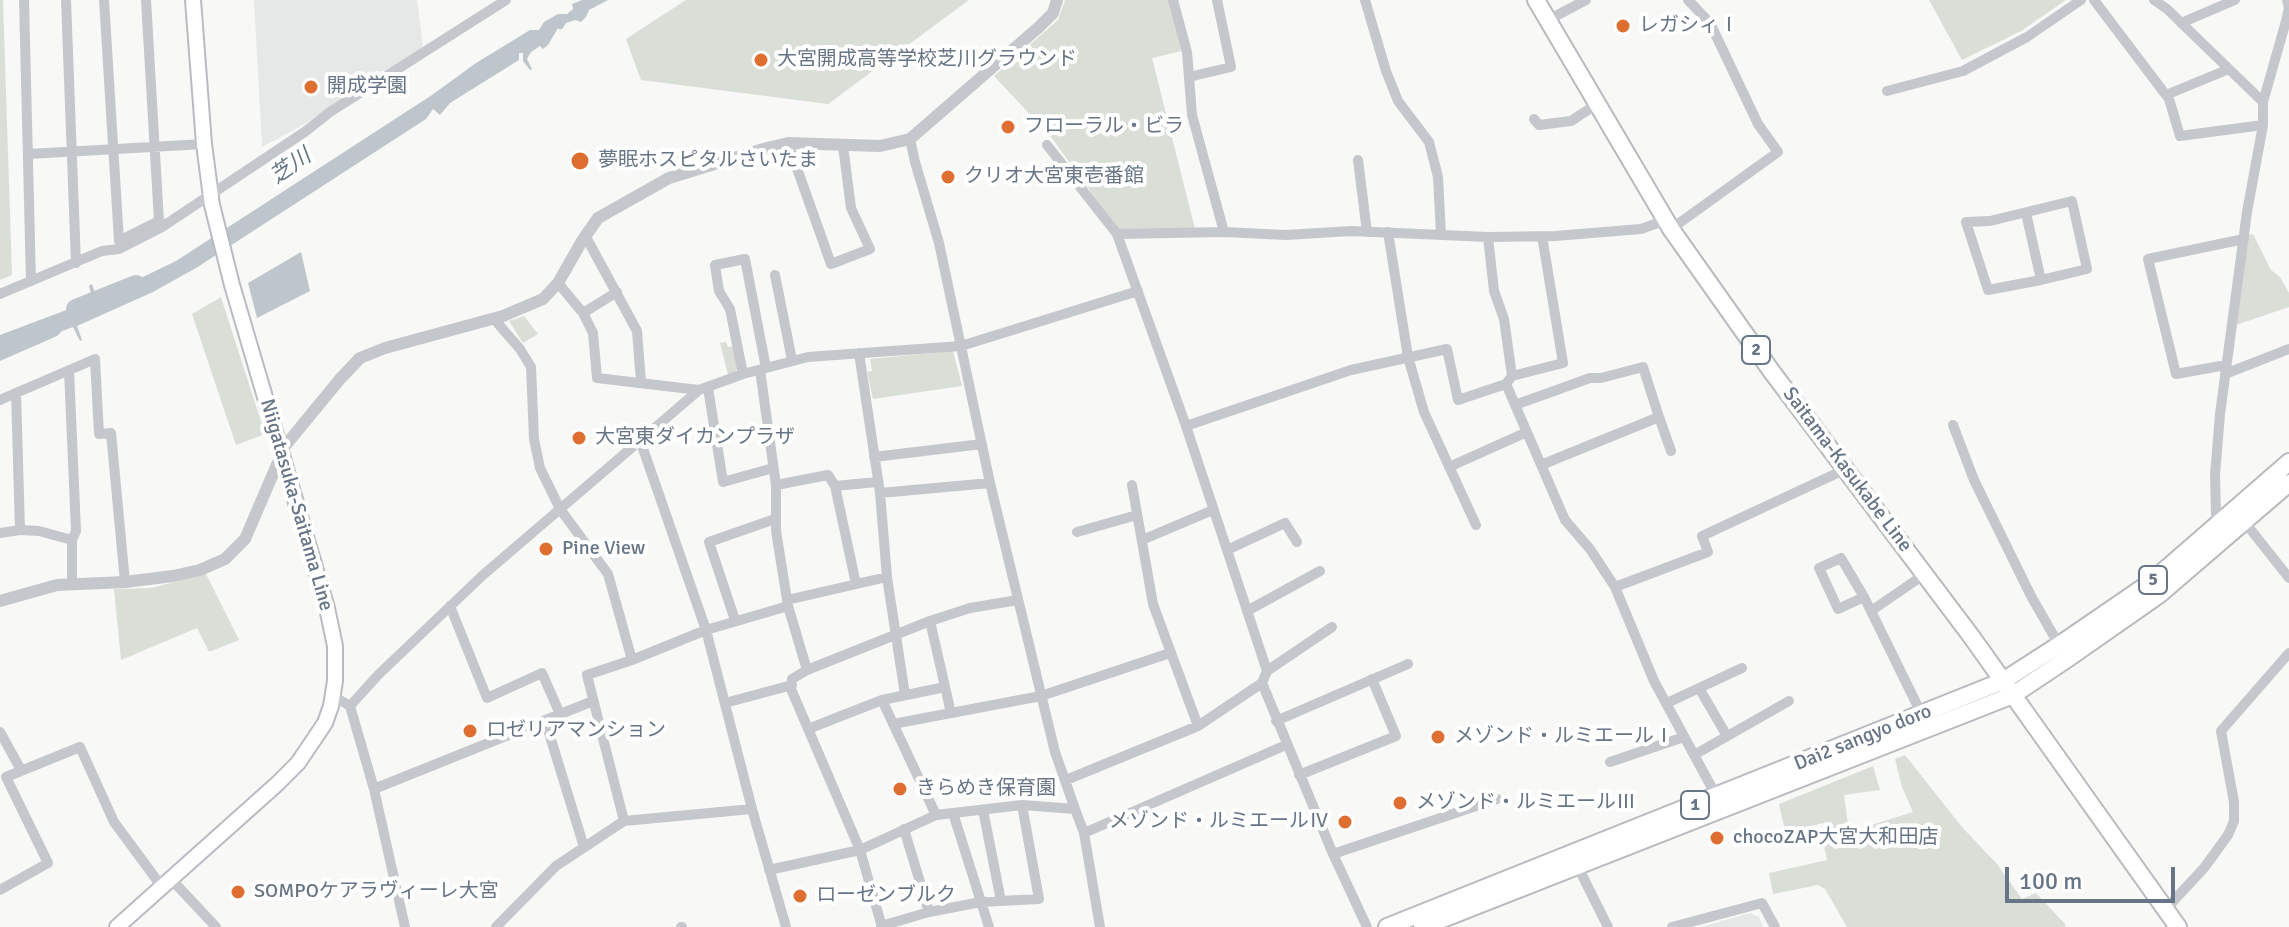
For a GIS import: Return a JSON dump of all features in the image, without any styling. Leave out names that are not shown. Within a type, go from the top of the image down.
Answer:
[{"type":"main road","name":"Niigatasuka-Saitama Line","points":[[117,927],[298,763],[325,723],[333,696],[336,664],[332,627],[232,285],[211,200],[193,0]]},
{"type":"main road","name":"Saitama-Kasukabe Line","points":[[1536,0],[1668,225],[1772,372],[2008,688],[2178,927]]},
{"type":"main road","name":"Dai2 sangyo doro","points":[[1387,927],[1574,860],[2008,688],[2133,615],[2190,570],[2233,519],[2289,462]]},
{"type":"main road","name":"Dai2 sangyo doro","points":[[1720,802],[1922,715],[2008,688],[2059,645],[2151,582],[2233,519],[2289,483]]},
{"type":"main road","name":"Dai2 sangyo doro","points":[[1422,927],[1574,860]]},
{"type":"street","points":[[24,0],[31,281]]},
{"type":"street","points":[[66,0],[76,263]]},
{"type":"street","points":[[104,0],[119,241]]},
{"type":"street","points":[[0,294],[76,263],[159,221],[146,0]]},
{"type":"street","points":[[102,251],[119,249],[211,200],[330,112],[506,0]]},
{"type":"street","points":[[0,601],[72,584],[125,582],[186,573],[225,559],[245,539],[285,446],[360,358],[385,348],[494,319],[543,299],[558,283],[598,218],[669,178],[788,143],[880,146],[910,139],[1039,27],[1053,13],[1057,0]]},
{"type":"street","points":[[1173,0],[1187,52],[1192,115],[1224,232]]},
{"type":"street","points":[[1189,77],[1231,67],[1217,0]]},
{"type":"street","points":[[1365,0],[1398,101],[1429,142],[1438,177],[1441,235]]},
{"type":"street","points":[[1117,234],[1388,232],[1488,237],[1542,236],[1668,225],[1778,152],[1758,124],[1710,23],[1688,0]]},
{"type":"street","points":[[1887,91],[1963,71],[2027,37],[2081,0]]},
{"type":"street","points":[[2094,0],[2166,95],[2180,136],[2263,125]]},
{"type":"street","points":[[2154,0],[2263,102]]},
{"type":"street","points":[[2181,23],[2235,0]]},
{"type":"street","points":[[2287,0],[2286,21],[2263,102],[2263,125],[2226,370],[2215,475],[2215,507],[2233,519],[2289,578]]},
{"type":"street","points":[[1548,20],[1583,1]]},
{"type":"street","points":[[2166,95],[2229,69]]},
{"type":"street","points":[[1534,119],[1539,125],[1571,121],[1597,104]]},
{"type":"street","points":[[910,139],[939,243],[990,483],[1055,752],[1084,833],[1100,927]]},
{"type":"street","points":[[788,143],[831,264],[870,249],[851,208],[843,146]]},
{"type":"street","points":[[29,154],[204,144]]},
{"type":"street","points":[[1047,145],[1117,234],[1186,426],[1267,671]]},
{"type":"street","points":[[1358,160],[1367,232]]},
{"type":"street","points":[[2072,201],[2087,269],[2041,280],[1988,290],[1966,222],[1990,221],[2072,201]]},
{"type":"street","points":[[2026,213],[2041,280]]},
{"type":"street","points":[[1388,232],[1408,357],[1424,412],[1476,525]]},
{"type":"street","points":[[1186,426],[1351,370],[1447,349],[1458,400],[1563,363],[1542,236]]},
{"type":"street","points":[[586,237],[637,331],[641,382]]},
{"type":"street","points":[[1488,237],[1494,291],[1504,319],[1509,380],[1515,405],[1565,520],[1590,549],[1615,587],[1654,681],[1720,802]]},
{"type":"street","points":[[2244,239],[2148,259],[2176,374],[2226,370],[2289,349]]},
{"type":"street","points":[[743,374],[730,309],[719,291],[715,265],[745,259],[763,369],[776,485],[775,519],[788,603],[807,670]]},
{"type":"street","points":[[775,275],[792,360]]},
{"type":"street","points":[[558,283],[583,313],[593,333],[597,378],[703,389]]},
{"type":"street","points":[[350,706],[450,606],[703,389],[792,360],[961,346],[1138,291]]},
{"type":"street","points":[[583,313],[617,292]]},
{"type":"street","points":[[494,319],[531,367],[534,439],[540,468],[560,509],[608,574],[632,660]]},
{"type":"street","points":[[859,353],[905,695]]},
{"type":"street","points":[[0,400],[95,359],[99,434],[111,433],[125,582]]},
{"type":"street","points":[[1515,405],[1590,378],[1643,367],[1671,451]]},
{"type":"street","points":[[69,370],[76,531],[72,540],[72,584]]},
{"type":"street","points":[[703,389],[723,482],[773,468]]},
{"type":"street","points":[[16,393],[20,530]]},
{"type":"street","points":[[1541,465],[1659,417]]},
{"type":"street","points":[[1953,425],[1974,480],[2031,596],[2059,645]]},
{"type":"street","points":[[1449,467],[1527,432]]},
{"type":"street","points":[[640,440],[706,630],[786,927]]},
{"type":"street","points":[[874,457],[982,444]]},
{"type":"street","points":[[1615,587],[1708,552],[1702,536],[1846,469]]},
{"type":"street","points":[[776,485],[828,475],[835,486],[856,584]]},
{"type":"street","points":[[835,486],[990,483]]},
{"type":"street","points":[[1132,485],[1153,604],[1198,726]]},
{"type":"street","points":[[1142,540],[1213,510]]},
{"type":"street","points":[[1077,532],[1137,515]]},
{"type":"street","points":[[735,620],[709,542],[775,519]]},
{"type":"street","points":[[1227,550],[1285,523],[1297,542]]},
{"type":"street","points":[[0,533],[39,531],[72,540]]},
{"type":"street","points":[[1864,597],[1838,609],[1819,568],[1841,558],[1864,597],[1922,715]]},
{"type":"street","points":[[1247,611],[1320,571]]},
{"type":"street","points":[[1871,611],[1925,574]]},
{"type":"street","points":[[624,821],[587,675],[735,620],[887,577]]},
{"type":"street","points":[[1018,600],[970,608],[930,621],[807,670],[792,679],[791,689],[860,850],[881,926],[929,912],[981,902],[1039,899],[1022,805]]},
{"type":"street","points":[[450,606],[487,698],[542,673],[560,714]]},
{"type":"street","points":[[930,621],[951,713]]},
{"type":"street","points":[[1066,780],[1198,726],[1262,683],[1267,671],[1332,627]]},
{"type":"street","points":[[893,724],[1041,696],[1170,653]]},
{"type":"street","points":[[2165,910],[2214,855],[2234,821],[2234,802],[2221,731],[2289,653]]},
{"type":"street","points":[[1276,721],[1408,664]]},
{"type":"street","points":[[1667,703],[1742,668]]},
{"type":"street","points":[[1299,775],[1396,736],[1372,679]]},
{"type":"street","points":[[1262,683],[1286,745],[1367,927]]},
{"type":"street","points":[[725,703],[792,685]]},
{"type":"street","points":[[808,729],[882,700],[945,687]]},
{"type":"street","points":[[1699,688],[1727,736]]},
{"type":"street","points":[[333,696],[350,706],[374,789],[405,927]]},
{"type":"street","points":[[882,700],[936,815]]},
{"type":"street","points":[[374,789],[593,701]]},
{"type":"street","points":[[1694,755],[1789,701]]},
{"type":"street","points":[[545,720],[584,847]]},
{"type":"street","points":[[0,732],[21,770]]},
{"type":"street","points":[[1610,762],[1684,737]]},
{"type":"street","points":[[1084,833],[1286,745]]},
{"type":"street","points":[[0,890],[48,863],[6,777],[80,747],[114,822],[166,883],[216,927]]},
{"type":"street","points":[[1333,854],[1497,799]]},
{"type":"street","points":[[769,870],[860,850],[936,815],[1022,805],[1075,809]]},
{"type":"street","points":[[496,927],[556,866],[624,821],[752,809]]},
{"type":"street","points":[[983,810],[1001,901]]},
{"type":"street","points":[[953,813],[989,927]]},
{"type":"street","points":[[904,829],[929,912]]},
{"type":"street","points":[[1574,860],[1608,927]]},
{"type":"street","points":[[1672,927],[1762,903],[1775,927]]},
{"type":"shaded area","points":[[0,0],[3,0],[12,275],[0,280]]},
{"type":"shaded area","name":"開成学園","points":[[254,0],[417,0],[423,47],[301,126],[262,147]]},
{"type":"shaded area","points":[[582,0],[608,0],[589,10],[581,22],[575,20],[566,23],[560,30],[558,28],[548,45],[531,52],[527,59],[532,69],[523,61],[523,53],[519,53],[519,60],[450,103],[440,115],[433,109],[426,119],[196,268],[153,292],[77,326],[82,340],[73,327],[0,361],[0,335],[93,300],[89,286],[92,284],[97,299],[106,300],[114,291],[176,261],[432,95],[476,63],[530,30],[539,30],[544,22],[558,14],[567,14],[573,9],[572,4]]},
{"type":"shaded area","name":"大宮開成高等学校芝川グラウンド","points":[[686,0],[969,0],[828,104],[641,80],[626,39]]},
{"type":"shaded area","points":[[1065,0],[1169,0],[1182,51],[1152,58],[1195,229],[1119,231],[1051,137],[994,76],[1058,20]]},
{"type":"shaded area","points":[[1929,0],[2066,0],[2021,31],[1962,60]]},
{"type":"shaded area","points":[[2253,234],[2271,270],[2280,277],[2289,293],[2289,307],[2236,325],[2247,235]]},
{"type":"shaded area","points":[[301,252],[310,291],[257,318],[248,283]]},
{"type":"shaded area","points":[[221,297],[265,434],[236,445],[192,314]]},
{"type":"shaded area","points":[[524,316],[538,334],[523,343],[509,321]]},
{"type":"shaded area","points":[[726,342],[728,347],[734,346],[738,367],[735,373],[728,375],[720,343]]},
{"type":"shaded area","points":[[953,351],[962,386],[873,399],[867,372],[872,371],[870,359]]},
{"type":"shaded area","points":[[206,574],[239,640],[209,652],[197,628],[121,660],[114,589],[151,588]]},
{"type":"shaded area","points":[[1905,755],[1962,827],[1997,864],[2022,899],[2036,893],[2066,925],[2064,927],[1847,927],[1825,889],[1818,885],[1773,894],[1769,873],[1827,860],[1822,837],[1833,829],[1829,822],[1785,831],[1779,804],[1873,766],[1880,790],[1844,795],[1849,832],[1913,812],[1895,759]]},
{"type":"shaded area","points":[[1750,913],[1759,917],[1763,927],[1701,927]]},
{"type":"waterway","name":"芝川","points":[[76,309],[136,285]]},
{"type":"place","name":"レガシィⅠ","points":[[1623,26]]},
{"type":"place","name":"大宮開成高等学校芝川グラウンド","points":[[761,60]]},
{"type":"place","name":"開成学園","points":[[311,87]]},
{"type":"place","name":"フローラル・ビラ","points":[[1008,127]]},
{"type":"place","name":"夢眠ホスピタルさいたま","points":[[580,161]]},
{"type":"place","name":"クリオ大宮東壱番館","points":[[948,177]]},
{"type":"place","name":"大宮東ダイカンプラザ","points":[[579,438]]},
{"type":"place","name":"Pine View","points":[[546,549]]},
{"type":"place","name":"ロゼリアマンション","points":[[470,731]]},
{"type":"place","name":"メゾンド・ルミエールⅠ","points":[[1438,737]]},
{"type":"place","name":"きらめき保育園","points":[[900,789]]},
{"type":"place","name":"メゾンド・ルミエールⅢ","points":[[1400,803]]},
{"type":"place","name":"メゾンド・ルミエールⅣ","points":[[1345,822]]},
{"type":"place","name":"chocoZAP大宮大和田店","points":[[1717,838]]},
{"type":"place","name":"SOMPOケアラヴィーレ大宮","points":[[238,892]]},
{"type":"place","name":"ローゼンブルク","points":[[800,896]]}]
